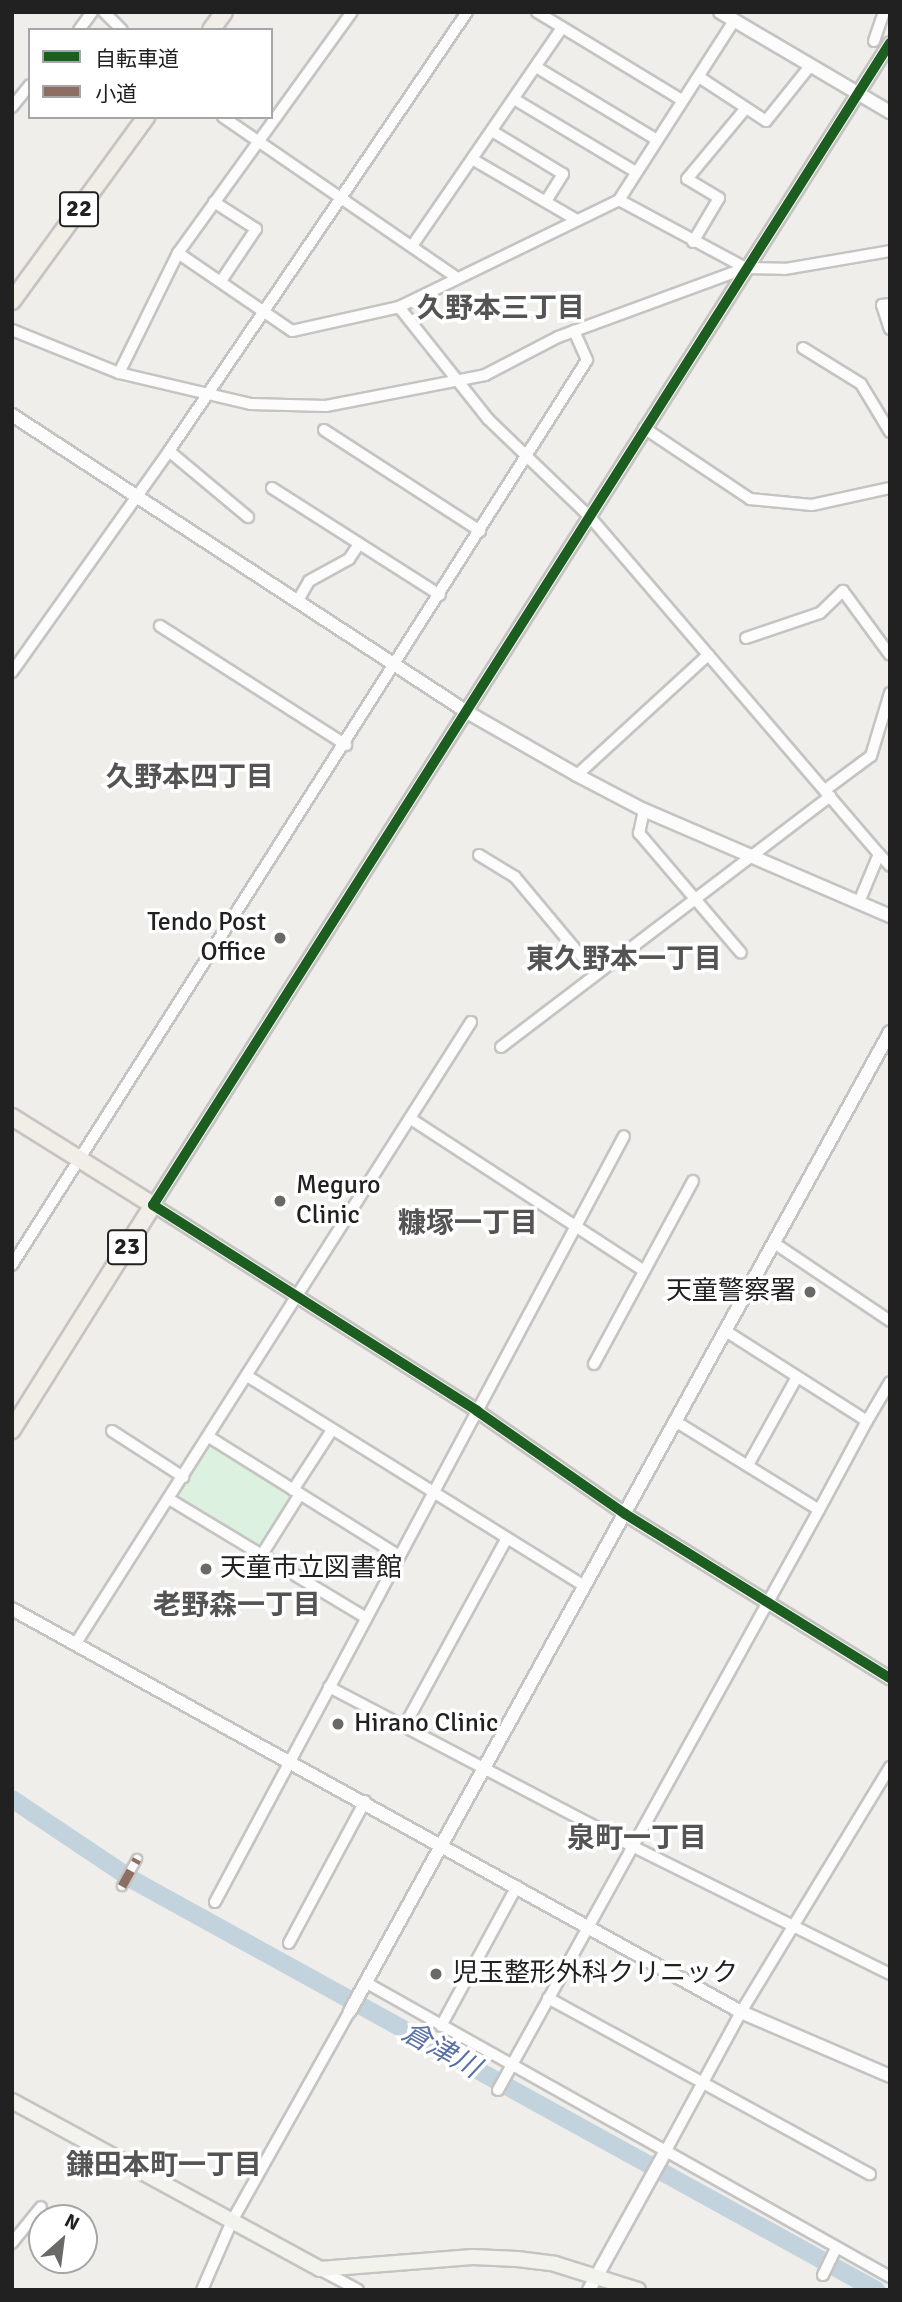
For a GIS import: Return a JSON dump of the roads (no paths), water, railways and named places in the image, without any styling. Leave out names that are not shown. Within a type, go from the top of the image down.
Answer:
[{"type":"main road","points":[[212,28],[224,12]]},
{"type":"main road","name":"22","points":[[12,301],[145,119]]},
{"type":"main road","name":"23","points":[[12,1117],[153,1205],[12,1430]]},
{"type":"main road","points":[[12,2101],[320,2269],[473,2258],[555,2264],[638,2290]]},
{"type":"street","points":[[80,28],[92,12]]},
{"type":"street","points":[[104,12],[120,28]]},
{"type":"street","points":[[119,373],[178,253],[352,12]]},
{"type":"street","points":[[12,672],[169,451],[467,12]]},
{"type":"street","points":[[537,12],[682,100]]},
{"type":"street","points":[[720,12],[890,112]]},
{"type":"street","points":[[874,41],[884,12]]},
{"type":"street","points":[[178,253],[292,331],[399,307],[575,219],[619,201],[734,21]]},
{"type":"street","points":[[412,246],[562,29]]},
{"type":"street","points":[[890,43],[153,1205],[477,1412],[625,1514],[768,1600],[890,1678]]},
{"type":"street","points":[[699,77],[766,121],[810,66]]},
{"type":"street","points":[[536,67],[657,140]]},
{"type":"street","points":[[12,107],[28,87]]},
{"type":"street","points":[[514,99],[636,172]]},
{"type":"street","points":[[693,242],[719,198],[687,179],[746,108]]},
{"type":"street","points":[[226,119],[457,278]]},
{"type":"street","points":[[492,131],[563,174],[546,201]]},
{"type":"street","points":[[472,159],[575,219]]},
{"type":"street","points":[[619,201],[746,268]]},
{"type":"street","points":[[214,202],[256,229],[221,281]]},
{"type":"street","points":[[12,330],[119,373],[208,394],[301,408],[456,383],[485,375],[573,331],[746,268],[785,269],[890,251]]},
{"type":"street","points":[[890,304],[882,305],[890,329]]},
{"type":"street","points":[[399,307],[456,383],[526,460],[590,517],[890,866]]},
{"type":"street","points":[[12,1265],[345,745],[587,360],[573,331]]},
{"type":"street","points":[[803,348],[861,384],[890,432]]},
{"type":"street","points":[[12,415],[467,712],[577,775],[644,810],[890,916]]},
{"type":"street","points":[[644,428],[750,499],[812,505],[890,488]]},
{"type":"street","points":[[324,430],[480,531]]},
{"type":"street","points":[[169,451],[248,517]]},
{"type":"street","points":[[272,488],[440,595]]},
{"type":"street","points":[[297,602],[309,581],[349,559],[359,544]]},
{"type":"street","points":[[746,638],[820,613],[843,591],[890,655]]},
{"type":"street","points":[[160,626],[345,745]]},
{"type":"street","points":[[577,775],[708,655]]},
{"type":"street","points":[[501,1047],[749,856],[871,757],[888,709],[890,693]]},
{"type":"street","points":[[644,810],[639,833],[741,953]]},
{"type":"street","points":[[859,902],[879,853]]},
{"type":"street","points":[[479,855],[515,877],[596,974]]},
{"type":"street","points":[[76,1643],[471,1023]]},
{"type":"street","points":[[202,2290],[232,2221],[890,1032]]},
{"type":"street","points":[[411,1119],[644,1271]]},
{"type":"street","points":[[215,1902],[624,1136]]},
{"type":"street","points":[[594,1364],[693,1181]]},
{"type":"street","points":[[774,1242],[890,1321]]},
{"type":"street","points":[[724,1330],[867,1421]]},
{"type":"street","points":[[247,1376],[584,1586]]},
{"type":"street","points":[[747,1465],[797,1377]]},
{"type":"street","points":[[498,2090],[890,1382]]},
{"type":"street","points":[[675,1421],[819,1510]]},
{"type":"street","points":[[261,1556],[332,1430]]},
{"type":"street","points":[[112,1431],[183,1477]]},
{"type":"street","points":[[209,1437],[398,1556]]},
{"type":"street","points":[[169,1499],[366,1618]]},
{"type":"street","points":[[405,1725],[506,1539]]},
{"type":"street","points":[[12,1609],[441,1843],[741,2012],[890,2076]]},
{"type":"street","points":[[329,1687],[632,1846],[890,1974]]},
{"type":"street","points":[[589,2290],[741,2012],[890,1767]]},
{"type":"street","points":[[289,1943],[365,1801]]},
{"type":"street","points":[[122,1886],[137,1859]]},
{"type":"street","points":[[441,2026],[517,1886]]},
{"type":"street","points":[[364,1985],[441,2026],[510,2068],[835,2251],[890,2277]]},
{"type":"street","points":[[548,1998],[870,2174]]},
{"type":"street","points":[[12,2244],[28,2224]]},
{"type":"street","points":[[824,2273],[835,2251]]},
{"type":"street","points":[[320,2269],[358,2290]]},
{"type":"waterway","name":"倉津川","points":[[12,1799],[133,1880],[876,2290]]},
{"type":"place","name":"Tendo Post Office","points":[[280,938]]},
{"type":"place","name":"Meguro Clinic","points":[[280,1201]]},
{"type":"place","name":"天童警察署","points":[[810,1292]]},
{"type":"place","name":"天童市立図書館","points":[[206,1569]]},
{"type":"place","name":"Hirano Clinic","points":[[338,1724]]},
{"type":"place","name":"児玉整形外科クリニック","points":[[436,1974]]},
{"type":"district","name":"久野本三丁目","points":[[501,308]]},
{"type":"district","name":"久野本四丁目","points":[[190,777]]},
{"type":"district","name":"東久野本一丁目","points":[[624,959]]},
{"type":"district","name":"糠塚一丁目","points":[[468,1223]]},
{"type":"district","name":"老野森一丁目","points":[[237,1605]]},
{"type":"district","name":"泉町一丁目","points":[[637,1838]]},
{"type":"district","name":"鎌田本町一丁目","points":[[164,2165]]}]
